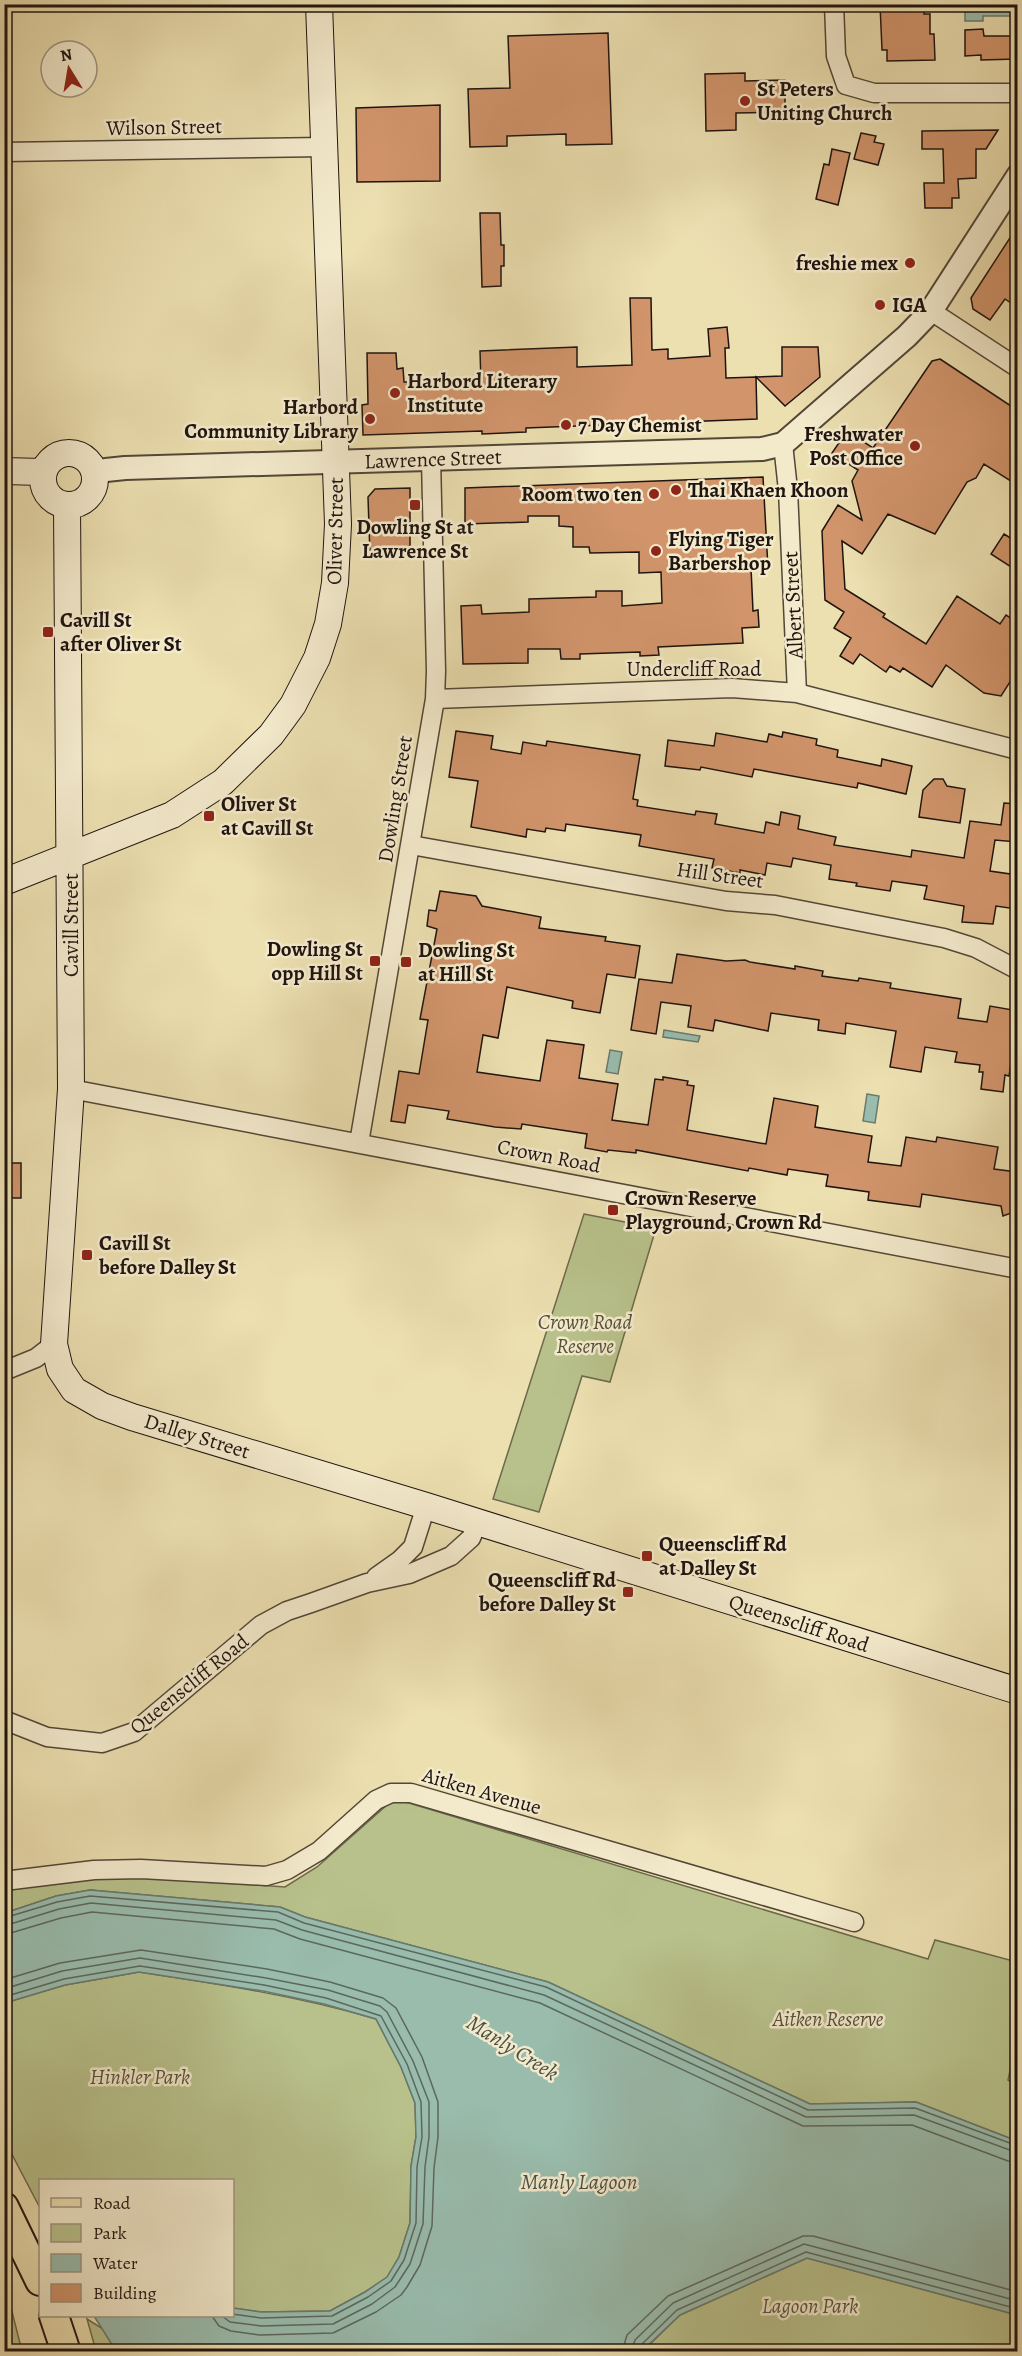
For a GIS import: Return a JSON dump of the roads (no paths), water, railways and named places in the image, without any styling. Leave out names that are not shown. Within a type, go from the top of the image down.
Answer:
[{"type":"main road","name":"Oliver Street","points":[[4,882],[172,814],[198,800],[223,782],[271,735],[293,705],[317,658],[333,603],[338,544],[319,4]]},
{"type":"main road","points":[[65,453],[80,456],[88,461],[95,475],[95,485],[81,503],[58,504],[45,492],[42,472],[54,457],[65,453]]},
{"type":"main road","points":[[4,471],[42,472]]},
{"type":"main road","name":"Cavill Street","points":[[54,1344],[71,1089],[67,505]]},
{"type":"main road","name":"Dalley Street","points":[[54,1344],[60,1369],[68,1384],[81,1395],[102,1406],[426,1506]]},
{"type":"main road","name":"Queenscliff Road","points":[[426,1506],[1017,1691]]},
{"type":"main road","points":[[4,2207],[39,2279]]},
{"type":"main road","points":[[54,2317],[66,2352]]},
{"type":"street","points":[[834,4],[836,56],[846,86],[874,93],[1017,93]]},
{"type":"street","name":"Wilson Street","points":[[4,152],[324,147]]},
{"type":"street","points":[[778,446],[907,336],[931,311],[1017,176]]},
{"type":"street","points":[[931,311],[1017,368]]},
{"type":"street","name":"Lawrence Street","points":[[95,475],[106,470],[125,468],[336,463],[778,446]]},
{"type":"street","name":"Albert Street","points":[[778,446],[788,490],[797,693]]},
{"type":"street","name":"Dowling Street","points":[[359,1143],[435,699],[431,459]]},
{"type":"street","name":"Undercliff Road","points":[[435,699],[732,688],[797,693],[1017,750]]},
{"type":"street","name":"Hill Street","points":[[411,845],[726,901],[775,905],[944,938],[976,948],[1017,970]]},
{"type":"street","name":"Crown Road","points":[[71,1089],[1017,1269]]},
{"type":"street","points":[[5,1371],[36,1358],[54,1344]]},
{"type":"street","name":"Queenscliff Road","points":[[367,1583],[400,1560],[413,1547],[426,1506]]},
{"type":"street","name":"Queenscliff Road","points":[[4,1720],[47,1737],[102,1743],[134,1732],[261,1625],[288,1611],[367,1583],[409,1574],[451,1556],[471,1538],[478,1522]]},
{"type":"street","name":"Aitken Avenue","points":[[4,1881],[94,1870],[266,1876],[287,1869],[319,1851],[376,1800],[391,1792],[411,1793],[854,1922]]},
{"type":"water","points":[[965,9],[1013,9],[1012,16],[983,16],[983,21],[965,21]]},
{"type":"water","points":[[664,1030],[700,1036],[698,1042],[663,1037]]},
{"type":"water","points":[[610,1050],[622,1052],[618,1074],[606,1072]]},
{"type":"water","points":[[867,1094],[879,1096],[875,1123],[863,1121]]},
{"type":"water","name":"Manly Lagoon","points":[[90,1890],[280,1907],[305,1917],[548,1982],[810,2104],[916,2102],[1017,2141],[1017,2315],[807,2258],[680,2315],[642,2351],[116,2351],[95,2317],[234,2317],[234,2308],[261,2312],[330,2311],[387,2277],[399,2257],[410,2223],[411,2166],[416,2137],[415,2103],[401,2067],[376,2019],[324,2004],[263,1991],[139,1972],[65,1985],[5,2003],[5,1913],[56,1896]]},
{"type":"place","name":"St Peters Uniting Church","points":[[745,101]]},
{"type":"place","name":"freshie mex","points":[[910,263]]},
{"type":"place","name":"IGA","points":[[880,305]]},
{"type":"place","name":"Harbord Literary Institute","points":[[395,393]]},
{"type":"place","name":"Harbord Community Library","points":[[370,419]]},
{"type":"place","name":"7 Day Chemist","points":[[566,425]]},
{"type":"place","name":"Freshwater Post Office","points":[[915,446]]},
{"type":"place","name":"Thai Khaen Khoon","points":[[676,490]]},
{"type":"place","name":"Room two ten","points":[[654,494]]},
{"type":"place","name":"Dowling St at Lawrence St","points":[[415,505]]},
{"type":"place","name":"Flying Tiger Barbershop","points":[[656,551]]},
{"type":"place","name":"Cavill St after Oliver St","points":[[48,632]]},
{"type":"place","name":"Oliver St at Cavill St","points":[[209,816]]},
{"type":"place","name":"Dowling St opp Hill St","points":[[375,961]]},
{"type":"place","name":"Dowling St at Hill St","points":[[406,962]]},
{"type":"place","name":"Crown Reserve Playground, Crown Rd","points":[[613,1210]]},
{"type":"place","name":"Cavill St before Dalley St","points":[[87,1255]]},
{"type":"place","name":"Queenscliff Rd at Dalley St","points":[[647,1556]]},
{"type":"place","name":"Queenscliff Rd before Dalley St","points":[[628,1592]]},
{"type":"park label","name":"Crown Road Reserve","points":[[585,1334]]},
{"type":"park label","name":"Aitken Reserve","points":[[828,2019]]},
{"type":"park label","name":"Hinkler Park","points":[[140,2077]]},
{"type":"park label","name":"Lagoon Park","points":[[810,2306]]},
{"type":"water label","name":"Manly Creek","points":[[513,2047]]}]
